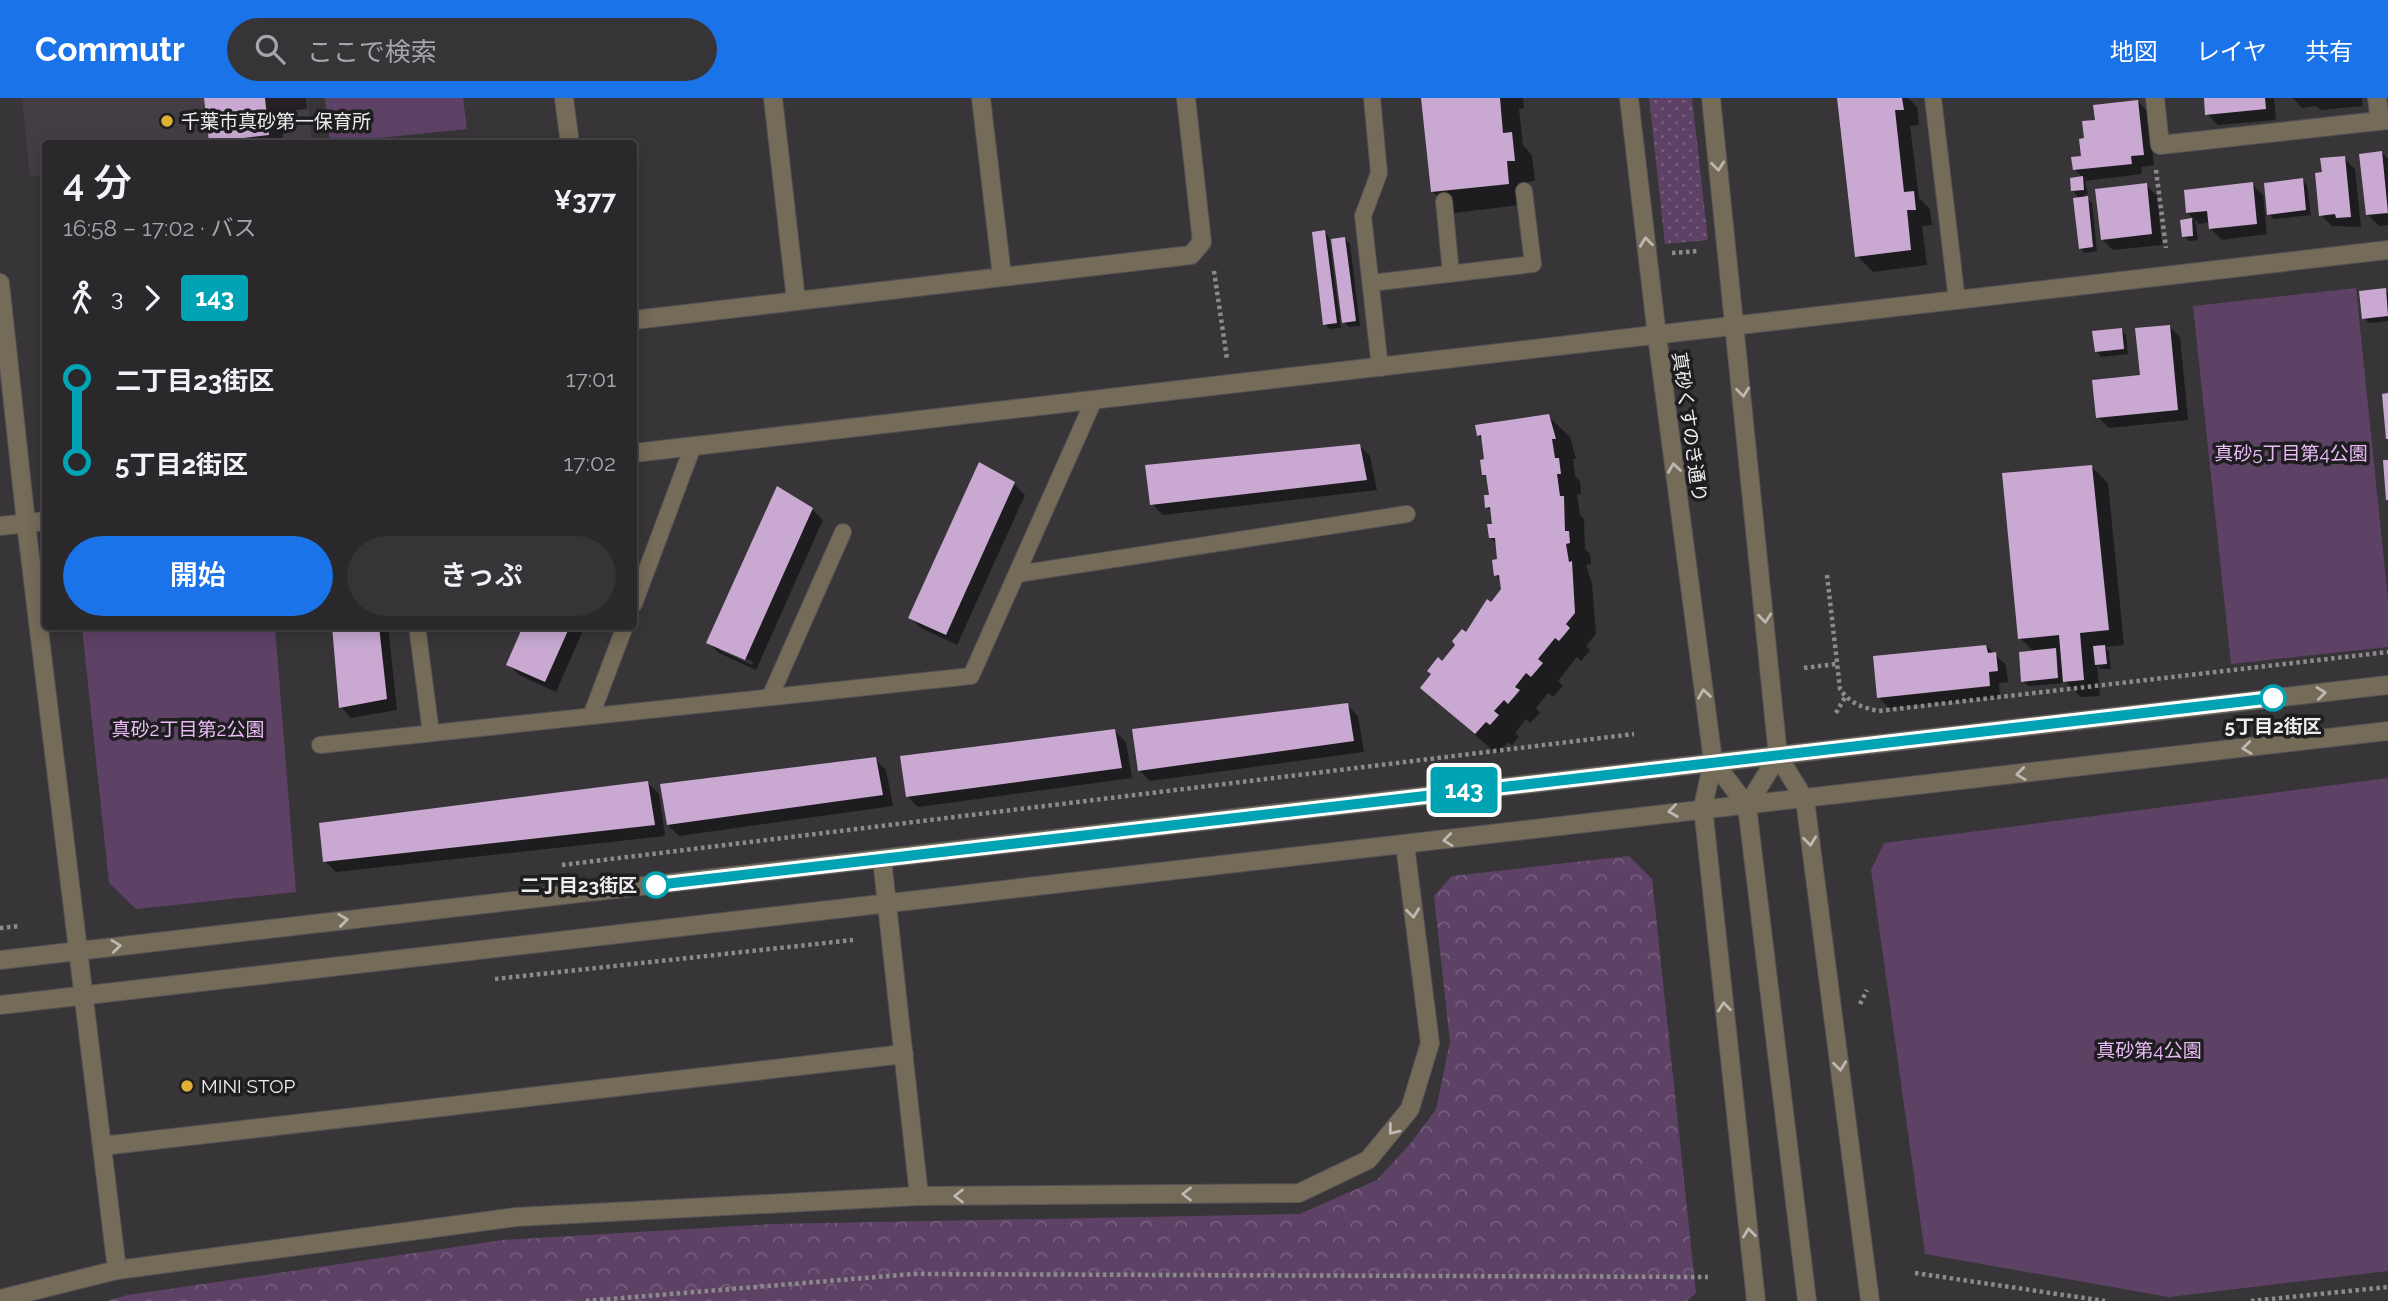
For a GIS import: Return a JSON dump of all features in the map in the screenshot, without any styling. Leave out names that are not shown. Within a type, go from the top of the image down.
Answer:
[{"type":"street","points":[[564,98],[569,140]]},
{"type":"street","points":[[773,98],[796,300]]},
{"type":"street","points":[[981,98],[1002,276]]},
{"type":"street","points":[[637,320],[1191,255],[1202,242],[1186,98]]},
{"type":"street","name":"真砂くすのき通り","points":[[1629,98],[1657,336],[1713,761]]},
{"type":"street","points":[[1711,98],[1778,756],[1805,800],[1870,1301]]},
{"type":"street","points":[[2155,98],[2160,145],[2384,120],[2377,98]]},
{"type":"street","points":[[637,453],[2388,250]]},
{"type":"street","points":[[0,283],[26,523],[117,1270]]},
{"type":"street","points":[[0,526],[42,521]]},
{"type":"street","points":[[0,960],[2388,685]]},
{"type":"street","points":[[0,1005],[1405,845],[1703,807],[1805,800],[2388,731]]},
{"type":"street","points":[[1747,806],[1778,756]]},
{"type":"street","points":[[1713,761],[1747,806],[1807,1301]]},
{"type":"street","points":[[1713,761],[1703,807],[1756,1301]]},
{"type":"street","points":[[0,1299],[117,1270],[516,1217],[919,1196],[1299,1193],[1368,1160],[1410,1109],[1430,1042],[1405,845]]},
{"type":"street","points":[[882,859],[919,1196]]},
{"type":"street","points":[[102,1146],[904,1054]]},
{"type":"lane","points":[[1372,98],[1379,173],[1363,216],[1380,368]]},
{"type":"lane","points":[[1933,98],[1957,301]]},
{"type":"lane","points":[[1371,283],[1533,264],[1524,191]]},
{"type":"lane","points":[[1444,201],[1451,274]]},
{"type":"lane","points":[[320,745],[971,676],[1094,400]]},
{"type":"lane","points":[[637,596],[693,446]]},
{"type":"lane","points":[[1017,573],[1407,514]]},
{"type":"lane","points":[[770,697],[843,532]]},
{"type":"lane","points":[[418,630],[431,733]]},
{"type":"lane","points":[[591,716],[623,630]]},
{"type":"path","points":[[2160,145],[2155,164],[2166,251]]},
{"type":"path","points":[[1197,248],[1215,272],[1227,359]]},
{"type":"path","points":[[1667,254],[1710,250]]},
{"type":"path","points":[[1827,575],[1840,689],[1845,697],[1863,708],[1879,710],[2388,652]]},
{"type":"path","points":[[1804,668],[1836,664]]},
{"type":"path","points":[[1836,713],[1845,697]]},
{"type":"path","points":[[558,865],[1634,734]]},
{"type":"path","points":[[0,928],[20,926]]},
{"type":"path","points":[[1915,1273],[2105,1301]]},
{"type":"path","points":[[586,1301],[913,1274],[1708,1277]]},
{"type":"path","points":[[2251,1301],[2388,1287]]},
{"type":"shaded area","name":"千葉市真砂第一保育所","points":[[22,98],[307,98],[312,140],[42,140],[42,175],[30,176]]},
{"type":"green space","points":[[325,98],[463,98],[467,129],[359,140],[330,140]]},
{"type":"green space","points":[[1649,98],[1692,98],[1708,240],[1665,244]]},
{"type":"green space","name":"真砂5丁目第4公園","points":[[2356,288],[2388,600],[2388,647],[2231,664],[2193,306]]},
{"type":"green space","name":"真砂2丁目第2公園","points":[[82,630],[275,630],[296,892],[136,909],[109,883]]},
{"type":"green space","name":"真砂第4公園","points":[[2388,778],[2388,1271],[2169,1297],[1925,1254],[1871,870],[1884,843]]},
{"type":"green space","points":[[1629,856],[1652,879],[1696,1293],[1687,1301],[106,1301],[128,1295],[503,1240],[772,1224],[1300,1214],[1377,1180],[1410,1144],[1436,1109],[1450,1042],[1434,896],[1452,876]]},
{"type":"building","points":[[204,98],[265,98],[269,135],[209,140]]},
{"type":"building","points":[[1421,98],[1500,98],[1503,133],[1512,132],[1515,161],[1507,161],[1509,184],[1431,192]]},
{"type":"building","points":[[1837,98],[1902,98],[1904,110],[1895,110],[1904,192],[1914,191],[1916,210],[1907,210],[1911,250],[1855,257]]},
{"type":"building","points":[[2204,98],[2265,98],[2266,109],[2205,115]]},
{"type":"building","points":[[2138,100],[2144,155],[2131,156],[2132,164],[2073,170],[2071,157],[2081,156],[2079,139],[2084,138],[2082,121],[2095,120],[2093,105]]},
{"type":"building","points":[[2382,151],[2388,213],[2366,215],[2359,154]]},
{"type":"building","points":[[2345,156],[2351,217],[2336,218],[2335,214],[2319,216],[2315,173],[2322,172],[2320,158]]},
{"type":"building","points":[[2083,176],[2084,190],[2071,191],[2070,178]]},
{"type":"building","points":[[2303,178],[2306,210],[2267,215],[2264,183]]},
{"type":"building","points":[[2253,182],[2257,224],[2209,229],[2207,211],[2186,213],[2184,190]]},
{"type":"building","points":[[2147,183],[2152,234],[2101,240],[2095,189]]},
{"type":"building","points":[[2088,196],[2093,247],[2079,249],[2073,198]]},
{"type":"building","points":[[2192,218],[2193,236],[2182,237],[2180,220]]},
{"type":"building","points":[[1325,230],[1337,323],[1323,325],[1312,232]]},
{"type":"building","points":[[1345,237],[1356,321],[1342,323],[1331,239]]},
{"type":"building","points":[[2386,288],[2388,316],[2362,319],[2359,291]]},
{"type":"building","points":[[2170,325],[2178,410],[2096,418],[2092,380],[2140,375],[2135,328]]},
{"type":"building","points":[[2122,328],[2124,349],[2095,352],[2092,331]]},
{"type":"building","points":[[2388,393],[2388,439],[2386,439],[2382,394]]},
{"type":"building","points":[[1549,414],[1556,439],[1552,439],[1555,458],[1559,458],[1561,474],[1557,474],[1560,496],[1564,496],[1565,531],[1569,531],[1570,543],[1566,544],[1569,562],[1572,561],[1575,613],[1566,624],[1570,628],[1559,641],[1555,638],[1538,659],[1543,663],[1531,677],[1526,673],[1515,687],[1520,690],[1508,704],[1504,700],[1494,711],[1499,715],[1490,725],[1486,722],[1475,734],[1420,688],[1431,674],[1427,671],[1438,657],[1442,661],[1455,645],[1452,641],[1462,629],[1466,632],[1487,599],[1491,602],[1501,589],[1499,575],[1494,576],[1492,560],[1497,559],[1495,538],[1489,538],[1487,524],[1492,524],[1490,507],[1485,508],[1484,495],[1489,495],[1480,460],[1484,459],[1481,435],[1477,436],[1475,425]]},
{"type":"building","points":[[1360,444],[1367,480],[1150,505],[1145,465]]},
{"type":"building","points":[[2383,460],[2388,460],[2388,500],[2386,500]]},
{"type":"building","points":[[979,462],[1015,482],[946,635],[908,618]]},
{"type":"building","points":[[2092,465],[2109,630],[2080,633],[2084,680],[2063,682],[2059,635],[2018,639],[2002,473]]},
{"type":"building","points":[[777,486],[813,508],[745,660],[706,643]]},
{"type":"building","points":[[332,630],[379,630],[387,699],[339,708]]},
{"type":"building","points":[[521,630],[568,630],[545,682],[506,665]]},
{"type":"building","points":[[1986,645],[1988,653],[1996,652],[1998,671],[1989,672],[1990,686],[1877,698],[1873,656]]},
{"type":"building","points":[[2105,645],[2107,664],[2095,665],[2093,646]]},
{"type":"building","points":[[2056,648],[2058,678],[2021,682],[2019,652]]},
{"type":"building","points":[[1348,703],[1354,741],[1138,771],[1132,729]]},
{"type":"building","points":[[1115,729],[1122,768],[906,797],[900,756]]},
{"type":"building","points":[[876,757],[883,795],[667,825],[660,784]]},
{"type":"building","points":[[648,781],[655,825],[323,862],[319,823]]},
{"type":"bus line","name":"143","points":[[656,885],[2273,698]]},
{"type":"place","name":"千葉市真砂第一保育所","points":[[167,121]]},
{"type":"place","name":"5丁目2街区","points":[[2273,698]]},
{"type":"place","name":"二丁目23街区","points":[[656,885]]},
{"type":"place","name":"MINI STOP","points":[[187,1086]]}]
